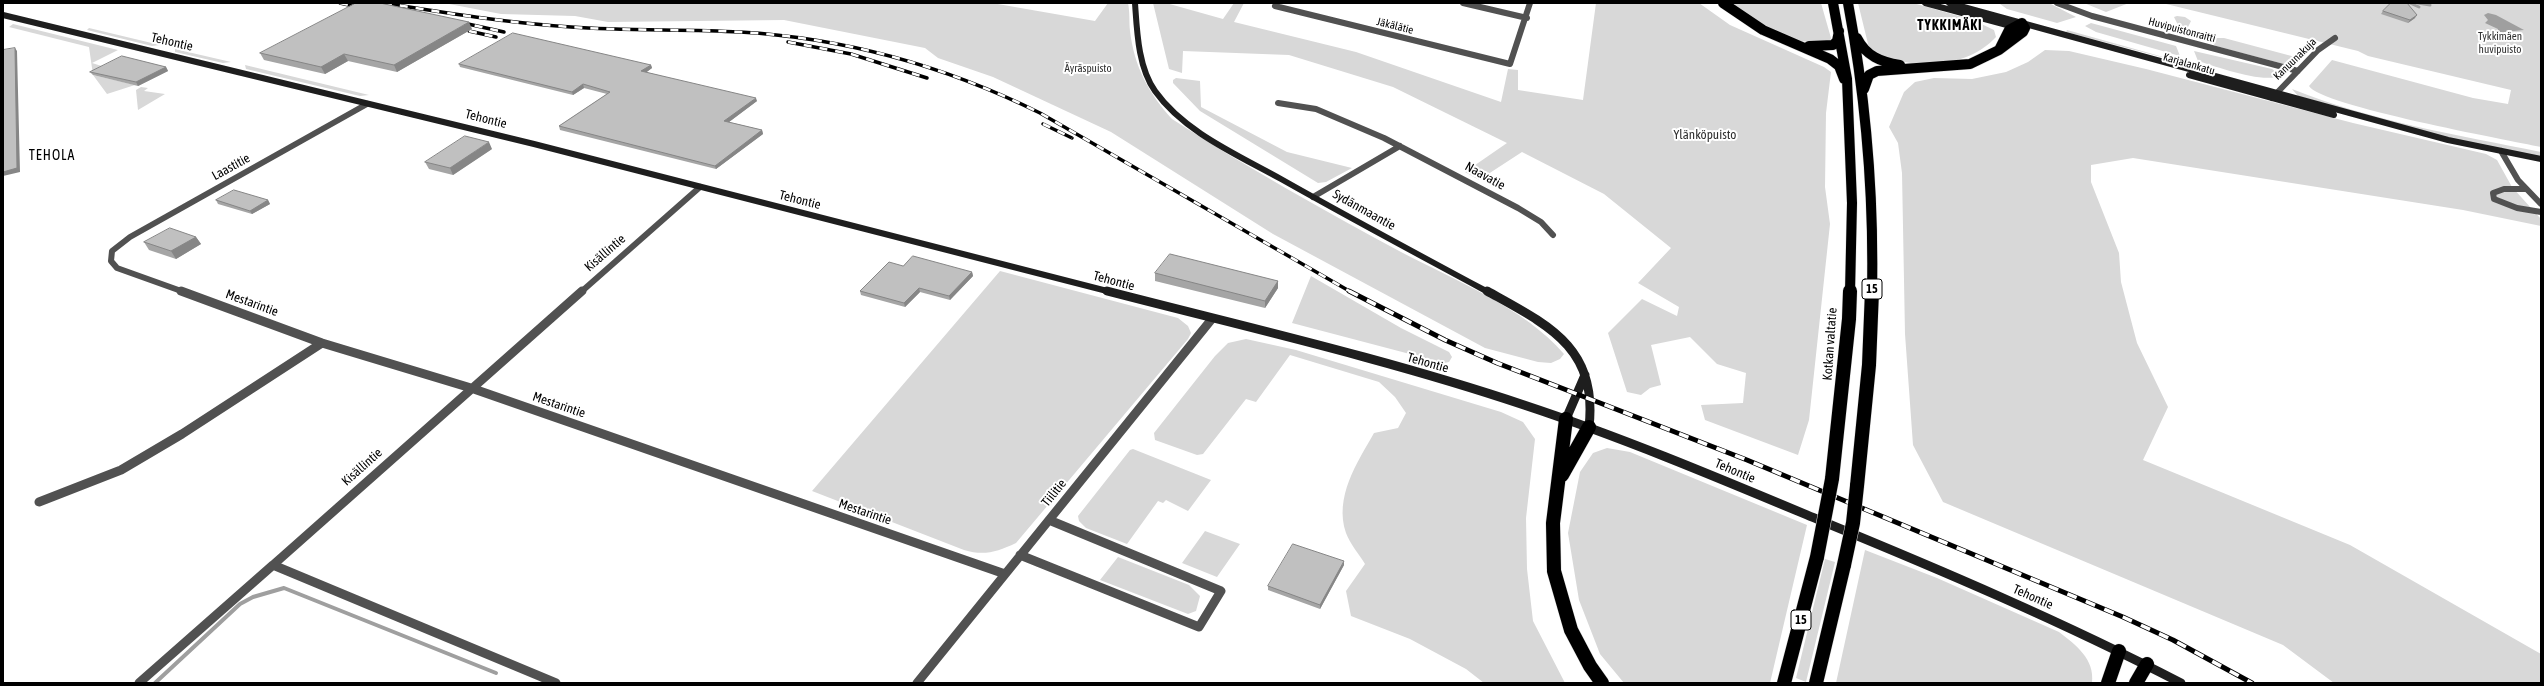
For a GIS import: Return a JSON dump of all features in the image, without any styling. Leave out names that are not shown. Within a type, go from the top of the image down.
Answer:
[{"type":"highway","points":[[1722,3],[1754,25],[1835,62],[1841,70],[1848,96]]},
{"type":"highway","name":"Kotkan valtatie","points":[[1784,683],[1816,557],[1832,479],[1842,400],[1851,276],[1852,203],[1848,96],[1846,66],[1833,3]]},
{"type":"highway","name":"15","points":[[1816,683],[1853,523],[1865,415],[1873,262],[1870,156],[1864,92],[1854,29],[1848,3]]},
{"type":"highway","points":[[1999,51],[2011,26],[2023,26]]},
{"type":"highway","points":[[1864,92],[1866,79],[1873,73],[1917,68],[1969,65],[1988,59],[1999,51],[2023,26]]},
{"type":"highway","points":[[1854,29],[1863,50],[1872,57],[1888,63],[1917,68]]},
{"type":"highway","points":[[1786,40],[1810,46],[1828,46],[1836,43],[1839,31]]},
{"type":"highway","points":[[1566,419],[1552,529],[1553,556],[1558,592],[1572,633],[1582,654],[1602,683]]},
{"type":"highway","points":[[1558,486],[1562,474],[1589,427]]},
{"type":"highway","points":[[2108,683],[2119,651]]},
{"type":"highway","points":[[2136,683],[2147,664]]},
{"type":"street","name":"Sydänmaantie","points":[[1135,3],[1136,26],[1147,73],[1154,89],[1167,105],[1209,136],[1313,197],[1536,318],[1572,347],[1585,375],[1592,400],[1589,427]]},
{"type":"street","points":[[1463,3],[1527,18],[1530,3]]},
{"type":"street","points":[[1925,3],[2011,26]]},
{"type":"street","name":"Karjalankatu","points":[[1949,3],[2023,26],[2273,96],[2448,140],[2541,159]]},
{"type":"street","name":"Huvipuistonraitti","points":[[2060,4],[2092,16],[2298,71]]},
{"type":"street","name":"Jäkälätie","points":[[1276,5],[1510,64],[1527,18]]},
{"type":"street","name":"Tehontie","points":[[3,15],[700,187],[1211,320],[1377,361],[1566,419],[1696,469],[1933,567],[2147,664],[2181,683]]},
{"type":"street","name":"Kanuunakuja","points":[[2273,96],[2318,50],[2335,38]]},
{"type":"street","name":"Naavatie","points":[[1278,103],[1316,109],[1400,146],[1518,208],[1541,222],[1553,235]]},
{"type":"street","name":"Laastitie","points":[[112,256],[112,251],[130,237],[367,104]]},
{"type":"street","points":[[1313,197],[1400,146]]},
{"type":"street","points":[[2501,152],[2505,161],[2525,189],[2541,204]]},
{"type":"street","name":"Kisällintie","points":[[139,683],[470,388],[700,187]]},
{"type":"street","points":[[2525,189],[2504,188],[2493,193],[2494,199],[2506,205],[2526,211],[2541,212]]},
{"type":"street","name":"Mestarintie","points":[[112,256],[111,260],[117,268],[322,343],[470,388],[1005,574]]},
{"type":"street","name":"Tiilitie","points":[[917,683],[1211,320]]},
{"type":"street","points":[[39,502],[120,470],[182,434],[322,343]]},
{"type":"street","points":[[1566,419],[1572,401],[1585,375]]},
{"type":"street","points":[[1020,555],[1199,627],[1221,591],[1049,520]]},
{"type":"street","points":[[273,564],[556,683]]},
{"type":"green space","name":"Äyräspuisto","points":[[444,3],[992,3],[1095,21],[1108,3],[1128,3],[1132,44],[1139,68],[1156,100],[1172,119],[1256,171],[1314,204],[1401,252],[1488,296],[1530,323],[1564,354],[1560,359],[1551,363],[1538,362],[1485,348],[1273,234],[1111,132],[993,77],[938,58],[925,48],[784,20],[608,22],[575,16],[501,14]]},
{"type":"green space","name":"Ylänköpuisto","points":[[1153,3],[1166,3],[1223,19],[1234,3],[1244,3],[1234,22],[1356,52],[1501,102],[1508,69],[1518,70],[1518,90],[1583,100],[1596,3],[1699,3],[1730,25],[1824,67],[1831,72],[1826,113],[1825,187],[1830,224],[1809,420],[1798,455],[1705,420],[1701,405],[1743,403],[1746,373],[1717,364],[1690,337],[1651,345],[1661,385],[1650,388],[1641,395],[1627,392],[1608,333],[1642,299],[1677,316],[1679,307],[1638,283],[1671,248],[1604,194],[1522,152],[1479,180],[1465,172],[1507,143],[1393,87],[1289,55],[1183,51],[1182,73],[1169,69]]},
{"type":"green space","points":[[1733,3],[1821,3],[1831,38],[1830,41],[1808,42],[1788,37],[1758,22]]},
{"type":"green space","points":[[1858,3],[1913,3],[1973,20],[1994,30],[1996,37],[1983,48],[1969,56],[1952,61],[1935,64],[1917,64],[1900,61],[1884,56],[1869,48]]},
{"type":"green space","points":[[2049,3],[2076,17],[2057,23],[2007,9],[2000,4]]},
{"type":"green space","points":[[2084,3],[2129,3],[2106,12]]},
{"type":"green space","name":"Tykkimäen huvipuisto","points":[[2162,3],[2541,3],[2541,147],[2456,130],[2379,112],[2321,94],[2309,86],[2332,60],[2473,98],[2508,104],[2511,90],[2368,56],[2358,51]]},
{"type":"green space","points":[[2174,17],[2185,17],[2191,21],[2185,33],[2182,33]]},
{"type":"green space","points":[[2091,23],[2176,46],[2180,56],[2096,32],[2085,26]]},
{"type":"green space","points":[[13,24],[118,50],[92,63],[108,68],[93,75],[89,47],[9,27]]},
{"type":"green space","points":[[89,28],[160,45],[152,46],[87,30]]},
{"type":"green space","points":[[2067,30],[2192,65],[2066,32]]},
{"type":"green space","points":[[2212,38],[2224,38],[2299,58],[2291,66],[2216,46],[2210,41]]},
{"type":"green space","points":[[175,49],[231,62],[223,63],[175,52]]},
{"type":"green space","points":[[2045,50],[2069,51],[2146,69],[2353,123],[2486,154],[2497,160],[2512,187],[2541,219],[2541,226],[2463,210],[2133,158],[2091,165],[2091,182],[2119,253],[2121,282],[2137,343],[2168,407],[2143,460],[2350,545],[2541,654],[2541,683],[2334,683],[2283,645],[1943,502],[1913,445],[1905,334],[1902,173],[1898,143],[1889,127],[1904,92],[1915,82],[1934,78],[1972,79],[2006,72],[2028,62]]},
{"type":"green space","points":[[2194,51],[2272,69],[2280,75],[2264,78],[2240,74],[2198,61]]},
{"type":"green space","points":[[245,65],[369,95],[360,96],[246,69]]},
{"type":"green space","points":[[93,75],[135,85],[107,94]]},
{"type":"green space","points":[[1176,78],[1200,81],[1201,107],[1287,152],[1352,168],[1326,182],[1318,183],[1200,111],[1173,83],[1173,80]]},
{"type":"green space","points":[[141,87],[148,88],[144,91],[165,94],[138,110],[136,90]]},
{"type":"green space","points":[[2292,89],[2384,119],[2541,152],[2541,157],[2444,137],[2298,96]]},
{"type":"green space","points":[[1000,271],[1178,318],[1188,326],[1191,333],[1188,339],[1016,543],[1009,546],[996,551],[984,553],[971,552],[812,491]]},
{"type":"green space","points":[[1311,276],[1401,328],[1449,352],[1452,357],[1449,362],[1444,363],[1292,323]]},
{"type":"green space","points":[[1246,339],[1296,350],[1501,412],[1523,422],[1535,439],[1526,518],[1527,569],[1533,621],[1565,683],[1484,683],[1466,669],[1410,639],[1351,616],[1346,591],[1365,564],[1346,533],[1343,520],[1345,493],[1355,468],[1374,433],[1398,428],[1406,413],[1395,397],[1379,382],[1290,355],[1256,402],[1246,399],[1203,454],[1197,455],[1155,440],[1154,433],[1215,356],[1228,343]]},
{"type":"green space","points":[[1607,448],[1630,452],[1807,525],[1770,683],[1624,683],[1600,654],[1579,600],[1568,533],[1580,472],[1593,453]]},
{"type":"green space","points":[[1133,449],[1211,480],[1188,511],[1166,500],[1163,503],[1158,501],[1127,544],[1086,528],[1079,521],[1078,516],[1130,450]]},
{"type":"green space","points":[[1205,531],[1240,544],[1217,577],[1182,563]]},
{"type":"green space","points":[[1865,550],[1937,578],[2059,632],[2083,653],[2090,667],[2092,683],[1836,683]]},
{"type":"green space","points":[[1118,557],[1189,585],[1200,596],[1196,611],[1188,614],[1100,580]]},
{"type":"green space","points":[[1825,559],[1835,562],[1806,682],[1796,678]]},
{"type":"shaded area","points":[[2488,13],[2496,15],[2524,30],[2504,32],[2503,34],[2509,40],[2491,33],[2498,31],[2498,29],[2485,23],[2488,20],[2484,15]]},
{"type":"building","points":[[356,3],[380,3],[469,22],[394,65],[344,54],[321,67],[260,53]]},
{"type":"building","points":[[2391,3],[2407,3],[2417,15],[2410,20],[2383,11]]},
{"type":"building","points":[[513,33],[651,65],[641,71],[756,98],[724,121],[762,130],[715,166],[559,126],[610,92],[583,84],[572,92],[459,64]]},
{"type":"building","points":[[15,48],[17,168],[3,172],[3,50]]},
{"type":"building","points":[[122,56],[166,67],[136,82],[90,72]]},
{"type":"building","points":[[465,136],[489,142],[450,168],[425,162]]},
{"type":"building","points":[[234,190],[268,200],[250,211],[216,200]]},
{"type":"building","points":[[170,228],[196,237],[171,251],[144,242]]},
{"type":"building","points":[[1170,254],[1278,281],[1265,301],[1155,273]]},
{"type":"building","points":[[913,256],[972,272],[949,296],[919,288],[904,303],[860,291],[889,262],[903,266]]},
{"type":"building","points":[[1293,544],[1344,561],[1320,605],[1268,586]]},
{"type":"waterway","points":[[2410,3],[2419,7]]},
{"type":"waterway","points":[[2418,3],[2430,5]]},
{"type":"waterway","points":[[155,683],[240,604],[253,597],[284,588],[496,673]]},
{"type":"railway","points":[[340,3],[362,8]]},
{"type":"railway","points":[[384,3],[477,17],[547,25],[613,29],[719,31],[779,35],[856,48],[931,68],[968,81],[1040,113],[1351,292]]},
{"type":"railway","points":[[459,22],[504,32]]},
{"type":"railway","points":[[469,31],[496,37]]},
{"type":"railway","points":[[788,42],[851,54],[927,78]]},
{"type":"railway","points":[[1043,124],[1072,138]]},
{"type":"railway","points":[[1349,291],[1445,340],[1497,363],[1747,460],[2123,617],[2173,640],[2252,683]]},
{"type":"district","name":"TYKKIMÄKI","points":[[1950,26]]},
{"type":"district","name":"TEHOLA","points":[[52,156]]}]
